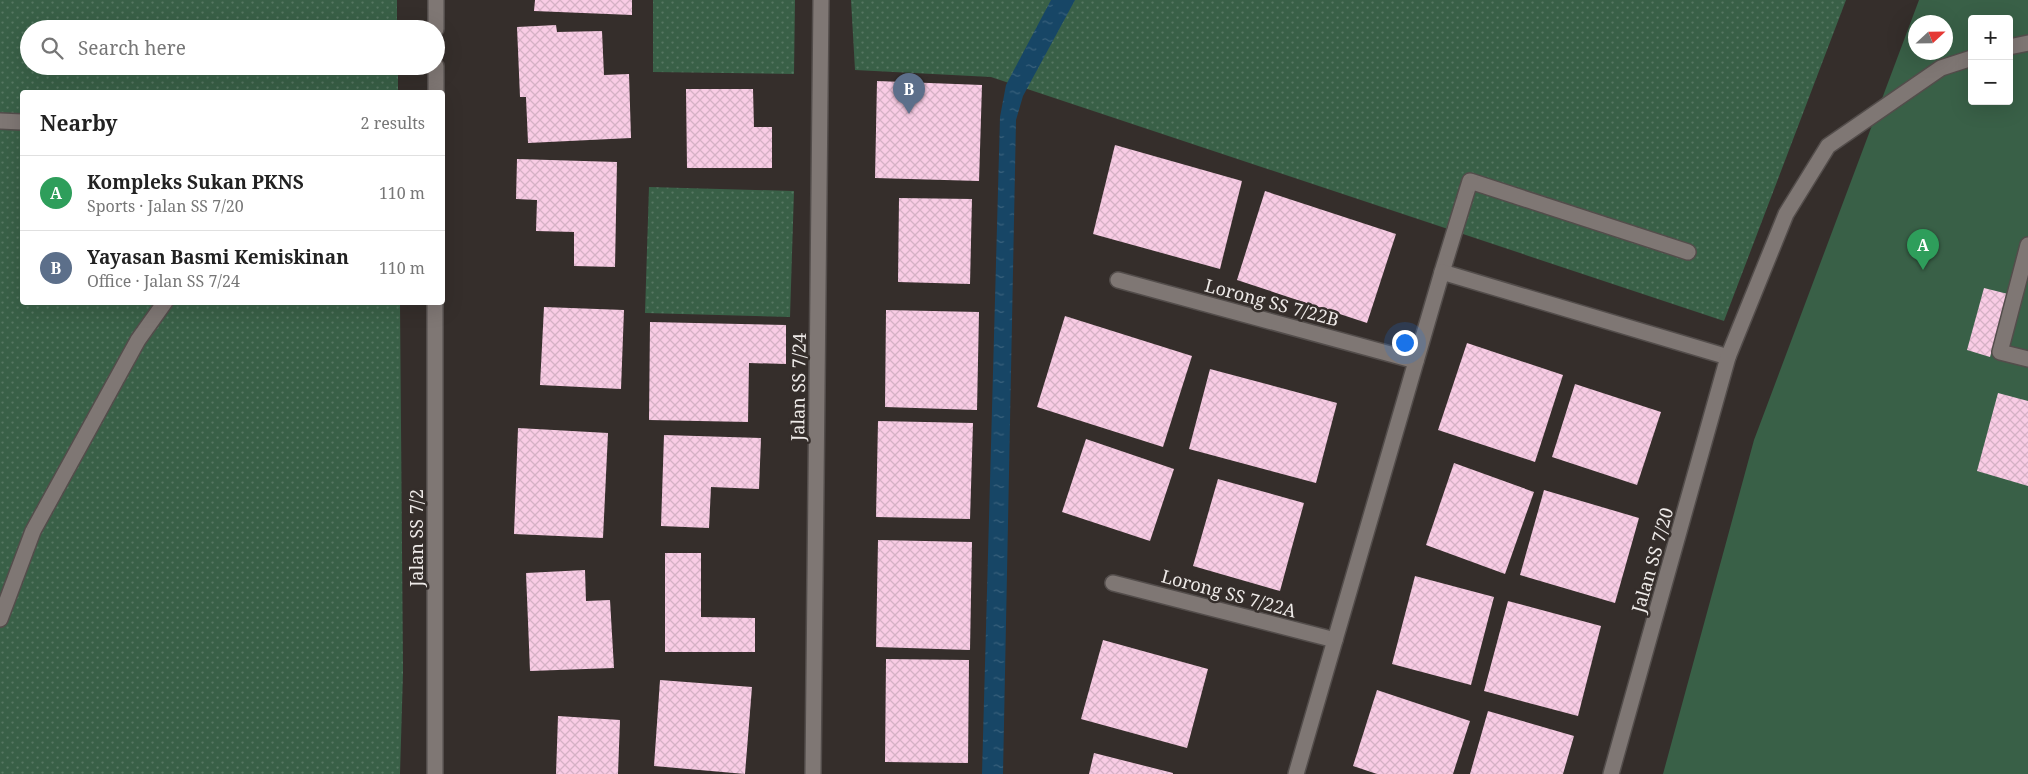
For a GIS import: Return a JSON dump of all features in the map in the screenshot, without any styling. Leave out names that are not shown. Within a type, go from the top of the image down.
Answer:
[{"type":"street","points":[[436,0],[436,20]]},
{"type":"street","name":"Jalan SS 7/24","points":[[813,774],[821,0]]},
{"type":"street","points":[[2013,46],[2028,43]]},
{"type":"street","name":"Jalan SS 7/20","points":[[1611,774],[1728,357],[1786,214],[1828,146],[1941,68],[1968,59]]},
{"type":"street","points":[[436,75],[436,90]]},
{"type":"street","points":[[0,121],[20,122]]},
{"type":"street","points":[[1296,774],[1470,181],[1688,252]]},
{"type":"street","points":[[2028,245],[2000,352],[2028,359]]},
{"type":"street","points":[[1442,272],[1728,357]]},
{"type":"street","name":"Lorong SS 7/22B","points":[[1118,280],[1416,361]]},
{"type":"street","points":[[0,619],[33,531],[138,340],[163,305]]},
{"type":"street","name":"Jalan SS 7/2","points":[[435,305],[435,774]]},
{"type":"street","name":"Lorong SS 7/22A","points":[[1114,583],[1335,640]]},
{"type":"green space","points":[[0,0],[397,0],[397,20],[20,20],[20,75],[398,75],[398,90],[20,90],[20,305],[400,305],[403,672],[400,774],[0,774]]},
{"type":"green space","points":[[653,0],[795,0],[794,74],[653,72]]},
{"type":"green space","points":[[851,0],[1846,0],[1724,321],[991,77],[855,70]]},
{"type":"green space","points":[[1919,0],[2028,0],[2028,774],[1663,774],[1754,440],[1908,29],[1908,60],[1953,60],[1953,15],[1913,15]]},
{"type":"green space","points":[[649,187],[794,191],[790,317],[645,313]]},
{"type":"water","points":[[1051,0],[1075,0],[1023,96],[1016,120],[1003,774],[982,774],[1000,117],[1006,85]]},
{"type":"building","points":[[535,0],[632,0],[632,15],[534,11]]},
{"type":"building","points":[[556,25],[557,32],[602,31],[604,75],[629,74],[631,138],[528,143],[526,97],[520,97],[517,27]]},
{"type":"building","points":[[877,81],[982,85],[979,181],[875,178]]},
{"type":"building","points":[[686,89],[753,89],[754,127],[772,127],[772,168],[687,168]]},
{"type":"building","points":[[1115,145],[1242,181],[1220,269],[1093,234]]},
{"type":"building","points":[[517,159],[617,162],[615,267],[574,266],[574,232],[536,231],[537,200],[516,199]]},
{"type":"building","points":[[1265,191],[1396,234],[1367,323],[1237,280]]},
{"type":"building","points":[[899,198],[972,199],[970,284],[898,282]]},
{"type":"building","points":[[1984,288],[2008,294],[1990,357],[1967,350]]},
{"type":"building","points":[[544,307],[624,310],[621,389],[540,385]]},
{"type":"building","points":[[886,310],[979,312],[977,410],[885,407]]},
{"type":"building","points":[[1065,316],[1192,356],[1163,447],[1037,407]]},
{"type":"building","points":[[650,322],[786,325],[786,364],[749,363],[748,422],[649,420]]},
{"type":"building","points":[[1467,343],[1563,375],[1535,462],[1438,430]]},
{"type":"building","points":[[1210,369],[1337,403],[1316,483],[1189,449]]},
{"type":"building","points":[[1575,384],[1661,412],[1637,485],[1552,457]]},
{"type":"building","points":[[1998,393],[2028,401],[2028,486],[1977,471]]},
{"type":"building","points":[[878,421],[973,423],[970,519],[876,517]]},
{"type":"building","points":[[518,428],[608,433],[603,538],[514,534]]},
{"type":"building","points":[[664,435],[761,438],[759,489],[711,487],[709,528],[661,526]]},
{"type":"building","points":[[1086,439],[1174,469],[1150,541],[1062,512]]},
{"type":"building","points":[[1454,463],[1534,492],[1505,574],[1426,545]]},
{"type":"building","points":[[1218,479],[1304,503],[1280,591],[1193,566]]},
{"type":"building","points":[[1544,490],[1639,518],[1615,603],[1520,575]]},
{"type":"building","points":[[878,540],[972,542],[970,650],[876,647]]},
{"type":"building","points":[[665,553],[701,553],[701,617],[755,618],[755,652],[665,652]]},
{"type":"building","points":[[585,570],[586,601],[610,600],[614,668],[530,671],[526,573]]},
{"type":"building","points":[[1415,576],[1494,597],[1471,685],[1392,664]]},
{"type":"building","points":[[1508,601],[1601,626],[1578,716],[1484,691]]},
{"type":"building","points":[[1103,640],[1208,669],[1187,748],[1081,719]]},
{"type":"building","points":[[886,659],[969,660],[968,763],[885,762]]},
{"type":"building","points":[[660,680],[752,687],[745,774],[654,766]]},
{"type":"building","points":[[1377,690],[1470,721],[1453,774],[1377,774],[1353,766]]},
{"type":"building","points":[[1488,711],[1574,736],[1563,774],[1470,774]]},
{"type":"building","points":[[558,716],[620,720],[618,774],[556,774]]},
{"type":"building","points":[[1094,753],[1173,773],[1173,774],[1089,774]]},
{"type":"place","name":"Yayasan Basmi Kemiskinan","points":[[909,114]]},
{"type":"place","name":"Kompleks Sukan PKNS","points":[[1923,270]]}]
